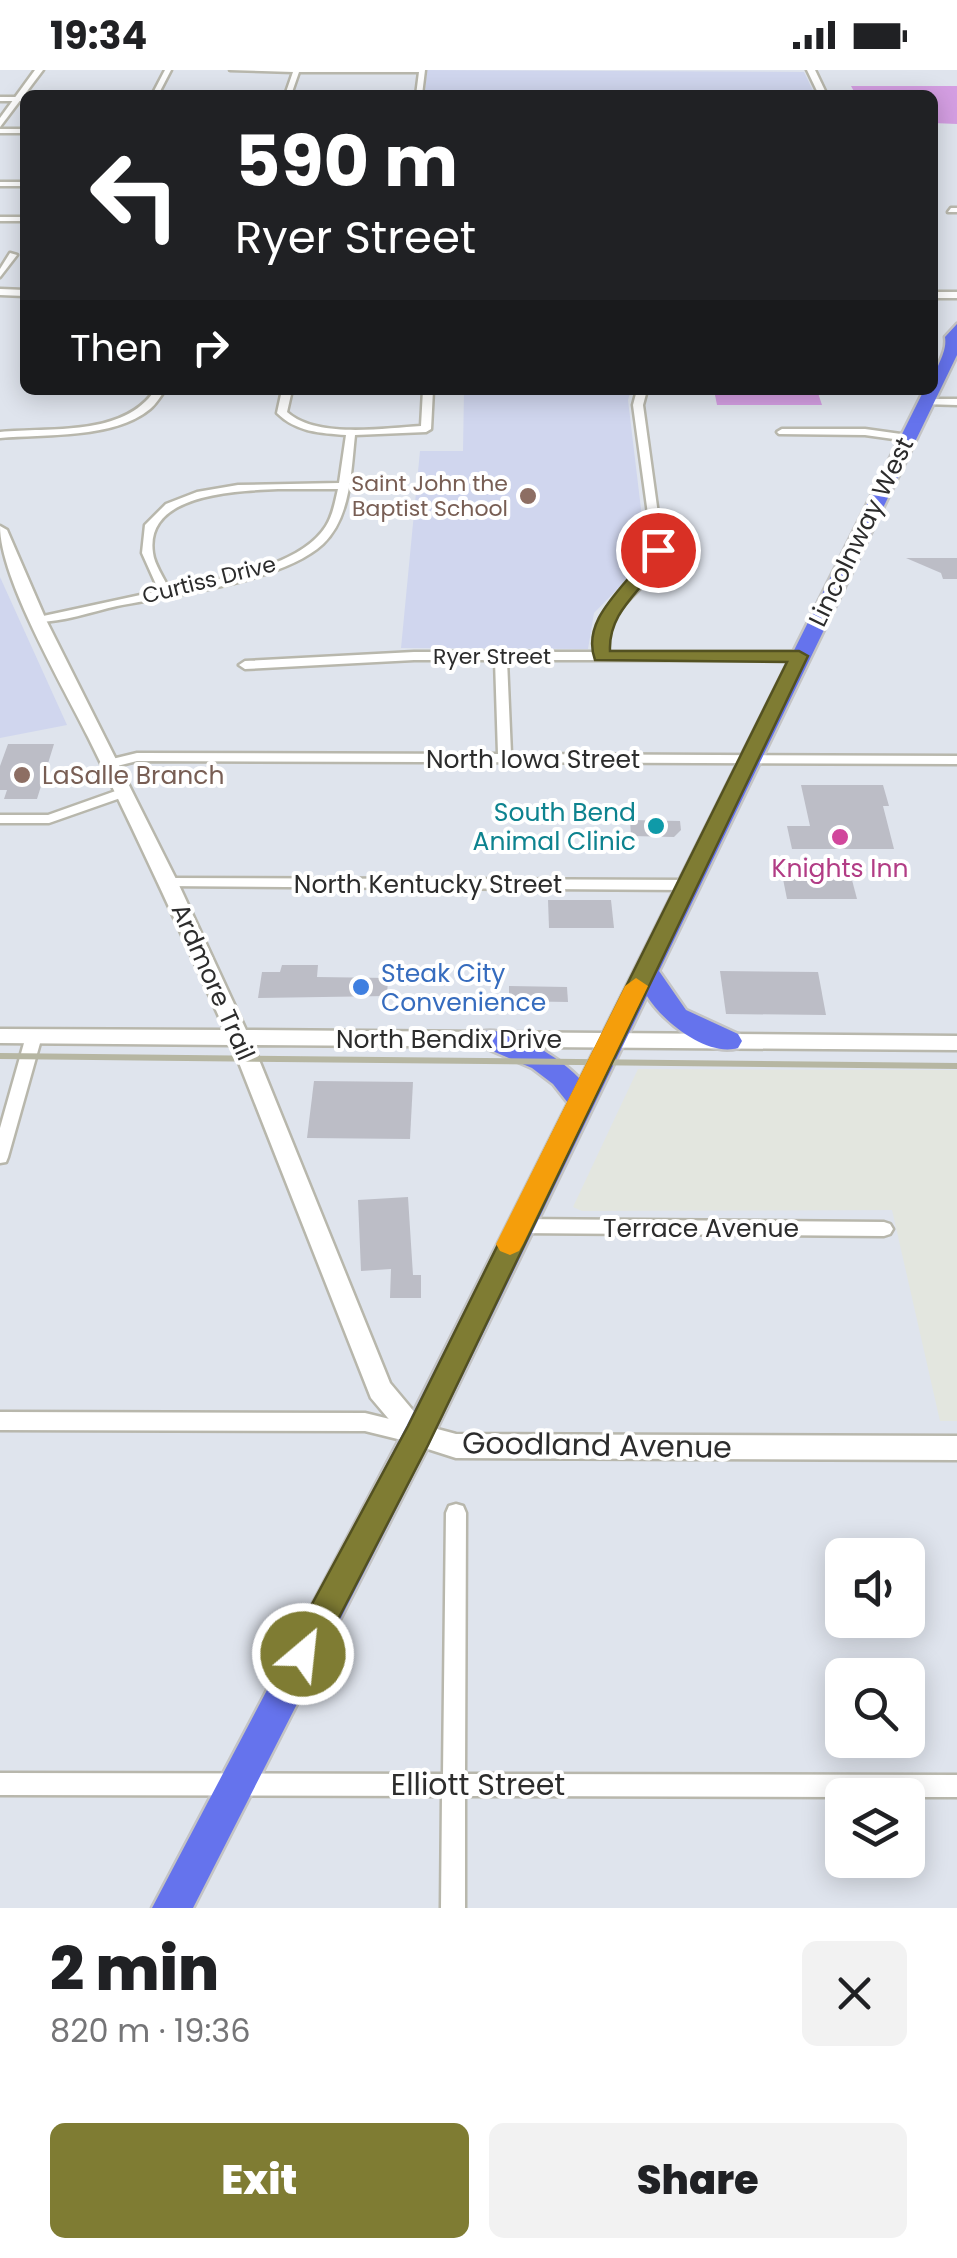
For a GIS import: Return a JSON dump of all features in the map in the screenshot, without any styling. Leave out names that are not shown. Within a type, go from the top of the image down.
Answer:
[{"type":"main road","name":"Lincolnway West","points":[[938,379],[956,346],[952,338],[957,328]]},
{"type":"main road","name":"Lincolnway West","points":[[172,1908],[418,1435],[930,395]]},
{"type":"main road","points":[[645,968],[670,1013],[683,1023],[729,1041]]},
{"type":"main road","points":[[490,1039],[538,1057],[567,1078],[580,1100]]},
{"type":"street","points":[[233,70],[422,70]]},
{"type":"street","points":[[0,127],[20,100]]},
{"type":"street","points":[[0,275],[12,255]]},
{"type":"street","points":[[0,435],[113,423],[146,409],[156,395]]},
{"type":"street","points":[[286,395],[282,413],[290,423],[308,429],[351,431],[426,430],[428,395]]},
{"type":"street","points":[[601,656],[600,632],[606,616],[650,568],[658,550],[640,395]]},
{"type":"street","name":"Curtiss Drive","points":[[38,620],[244,576],[292,558],[332,528],[341,508],[351,431]]},
{"type":"street","points":[[782,432],[865,432],[908,438]]},
{"type":"street","points":[[165,592],[147,560],[145,542],[157,518],[182,500],[228,487],[344,486]]},
{"type":"street","name":"Ardmore Trail","points":[[0,530],[38,620],[169,883],[239,1037],[380,1390],[418,1435]]},
{"type":"street","points":[[502,656],[505,759]]},
{"type":"street","name":"Ryer Street","points":[[245,665],[502,656],[799,656]]},
{"type":"street","name":"North Iowa Street","points":[[109,764],[136,758],[187,757],[957,760]]},
{"type":"street","points":[[0,819],[49,819],[124,792]]},
{"type":"street","name":"North Kentucky Street","points":[[169,883],[686,884]]},
{"type":"street","name":"North Bendix Drive","points":[[0,1036],[957,1043]]},
{"type":"street","points":[[0,1157],[34,1036]]},
{"type":"street","name":"Terrace Avenue","points":[[518,1226],[884,1229]]},
{"type":"street","name":"Goodland Avenue","points":[[0,1422],[365,1422],[456,1446],[957,1448]]},
{"type":"street","points":[[454,1908],[456,1513]]},
{"type":"street","name":"Elliott Street","points":[[0,1784],[957,1786]]},
{"type":"shaded area","points":[[427,70],[804,72],[813,90],[425,90]]},
{"type":"shaded area","points":[[851,86],[957,86],[957,124],[938,123],[938,90],[853,90]]},
{"type":"shaded area","name":"Saint John the Baptist School","points":[[464,395],[630,395],[646,551],[640,566],[594,613],[588,649],[401,648],[420,451],[463,451]]},
{"type":"shaded area","points":[[715,395],[819,395],[822,405],[717,405]]},
{"type":"shaded area","points":[[0,577],[67,725],[0,738]]},
{"type":"shaded area","points":[[638,1069],[957,1070],[957,1421],[940,1421],[892,1210],[582,1211],[573,1207]]},
{"type":"building","points":[[906,558],[957,558],[957,579],[943,579],[941,573]]},
{"type":"building","name":"LaSalle Branch","points":[[8,744],[54,744],[37,799],[4,799],[7,790],[0,790],[0,766]]},
{"type":"building","points":[[801,785],[883,785],[889,806],[883,806],[894,849],[792,849],[787,826],[810,826]]},
{"type":"building","name":"South Bend Animal Clinic","points":[[630,820],[680,821],[681,830],[674,837],[631,836]]},
{"type":"building","points":[[783,879],[852,880],[857,899],[787,899]]},
{"type":"building","points":[[548,900],[611,900],[614,928],[549,928]]},
{"type":"building","points":[[282,965],[318,965],[317,977],[388,978],[387,996],[258,998],[262,972],[280,972]]},
{"type":"building","points":[[720,971],[818,972],[826,1015],[726,1014]]},
{"type":"building","points":[[509,986],[567,987],[568,1002],[509,1001]]},
{"type":"building","points":[[314,1081],[413,1082],[410,1139],[307,1138]]},
{"type":"building","points":[[408,1197],[413,1275],[421,1275],[421,1298],[390,1298],[391,1269],[361,1271],[358,1200]]},
{"type":"railway","points":[[0,1056],[957,1066]]},
{"type":"slow traffic","points":[[510,1244],[636,986]]},
{"type":"place","name":"Saint John the Baptist School","points":[[528,496]]},
{"type":"place","name":"LaSalle Branch","points":[[22,775]]},
{"type":"place","name":"South Bend Animal Clinic","points":[[656,826]]},
{"type":"place","name":"Knights Inn","points":[[840,837]]},
{"type":"place","name":"Steak City Convenience","points":[[361,987]]},
{"type":"route","points":[[303,1654],[418,1435],[799,656],[601,656],[600,632],[606,616],[650,568],[658,550]]}]
